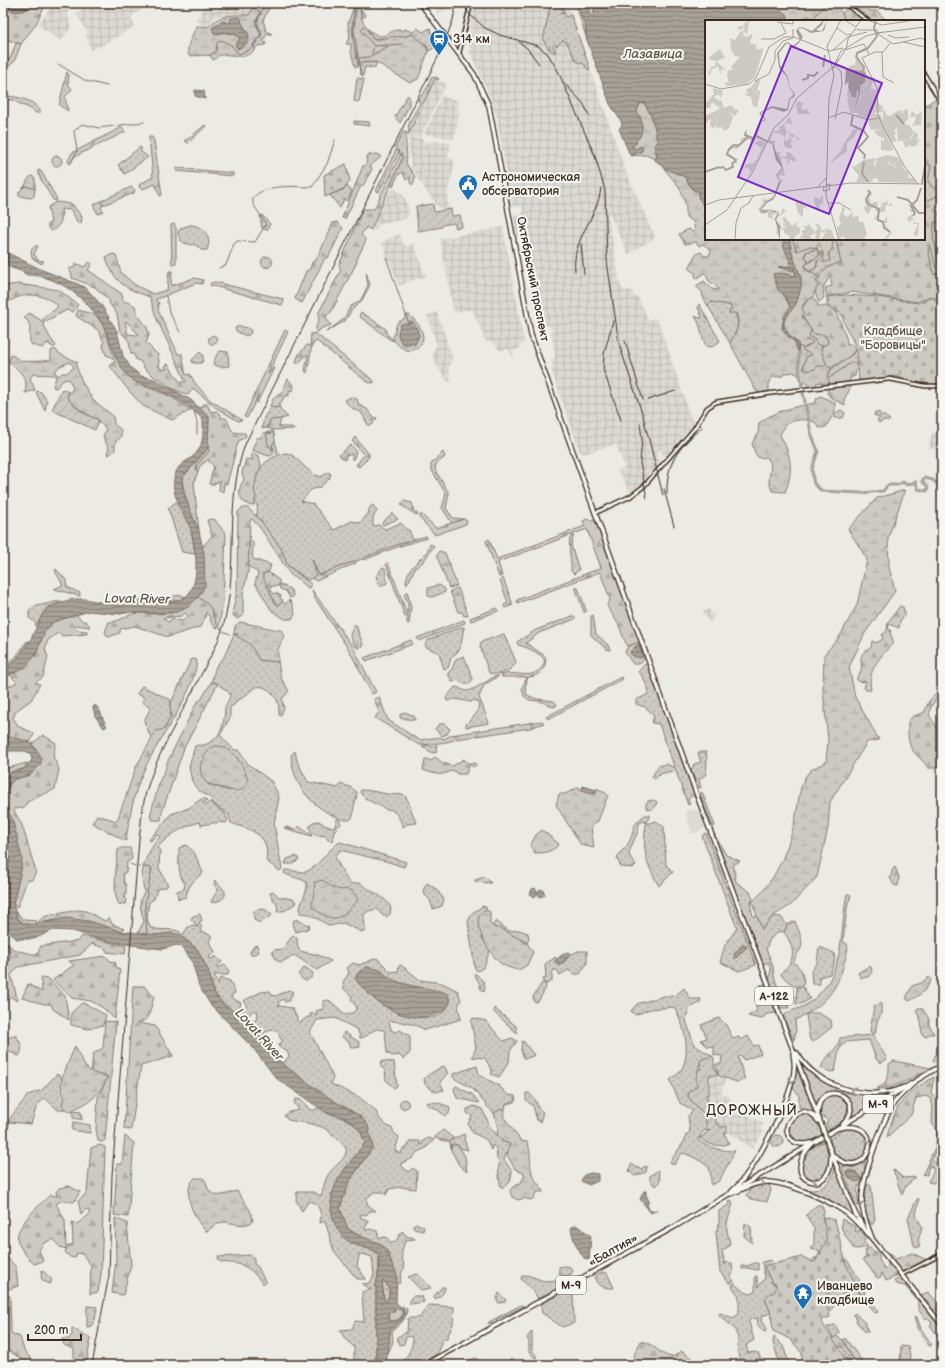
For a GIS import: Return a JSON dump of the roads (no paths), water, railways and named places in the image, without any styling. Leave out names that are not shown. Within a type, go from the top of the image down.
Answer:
[{"type":"main road","name":"Октябрьский проспект","points":[[420,3],[478,80],[492,116],[531,335],[692,781],[791,1042]]},
{"type":"main road","points":[[791,1042],[798,1056],[811,1071],[842,1087],[876,1094],[897,1090],[918,1080]]},
{"type":"main road","points":[[726,1197],[748,1174],[788,1094],[794,1068],[791,1042]]},
{"type":"main road","name":"А-122","points":[[791,1042],[855,1213],[874,1242],[942,1325]]},
{"type":"main road","name":"М-9","points":[[726,1197],[814,1142],[942,1066]]},
{"type":"main road","points":[[874,1242],[867,1225],[862,1202],[867,1174],[888,1114],[900,1095],[918,1080]]},
{"type":"main road","points":[[818,1117],[819,1106],[824,1096],[835,1093],[845,1097],[850,1105],[850,1115],[838,1128]]},
{"type":"main road","points":[[814,1142],[807,1144],[795,1142],[788,1135],[787,1125],[792,1116],[803,1111],[812,1114],[821,1124]]},
{"type":"main road","points":[[831,1152],[841,1161],[854,1164],[864,1159],[869,1149],[869,1138],[862,1130],[853,1126],[838,1128]]},
{"type":"main road","points":[[814,1142],[802,1156],[799,1163],[801,1172],[808,1180],[818,1181],[828,1175],[832,1166],[831,1152]]},
{"type":"main road","points":[[726,1197],[762,1183],[770,1182],[788,1186],[841,1210],[865,1230]]},
{"type":"main road","name":"«Балтия»","points":[[424,1365],[598,1270],[726,1197]]},
{"type":"street","points":[[459,53],[471,3]]},
{"type":"street","points":[[844,3],[867,20]]},
{"type":"street","points":[[925,76],[942,104]]},
{"type":"street","points":[[595,514],[631,496],[644,486],[694,429],[707,408],[716,402],[773,393],[870,383],[890,379],[925,386],[942,386]]},
{"type":"street","points":[[901,1275],[942,1254]]},
{"type":"water","points":[[3,3],[34,3],[23,11],[16,11],[3,9]]},
{"type":"water","name":"Лазавица","points":[[599,3],[774,3],[778,9],[788,15],[787,20],[705,20],[705,208],[698,197],[699,191],[694,191],[685,177],[666,169],[655,160],[657,156],[654,145],[657,142],[655,131],[652,117],[644,103],[639,104],[637,113],[641,120],[642,132],[636,141],[637,143],[632,146],[635,149],[641,146],[643,148],[642,151],[630,155],[619,129],[622,125],[621,121],[610,104],[587,40],[586,27],[579,11],[583,8],[590,9],[588,12],[593,19],[594,9]]},
{"type":"water","points":[[231,18],[241,18],[242,24],[248,34],[249,40],[238,49],[235,45],[240,39],[237,35],[223,32],[215,35],[212,28],[220,22],[230,23]]},
{"type":"water","points":[[195,90],[204,91],[205,99],[195,96]]},
{"type":"water","points":[[783,240],[789,240],[793,257],[801,278],[801,287],[797,302],[784,321],[783,325],[791,337],[798,343],[799,355],[795,342],[788,337],[782,328],[784,317],[790,307],[785,296],[778,290],[773,274],[780,273],[796,276],[794,268],[793,271],[778,267],[792,266],[784,247]]},
{"type":"water","points":[[3,248],[6,252],[40,269],[85,287],[102,306],[117,331],[123,356],[131,368],[141,376],[154,379],[191,400],[209,417],[208,448],[182,478],[183,491],[199,531],[204,554],[205,585],[200,595],[188,607],[177,612],[152,614],[131,612],[120,614],[89,611],[53,622],[45,631],[36,654],[26,667],[3,678],[3,669],[17,659],[30,641],[43,613],[48,607],[72,599],[85,599],[118,606],[179,600],[187,595],[193,587],[196,564],[195,552],[189,524],[175,493],[174,479],[181,465],[194,455],[201,445],[203,420],[182,402],[164,392],[140,384],[130,378],[121,367],[104,327],[90,308],[72,291],[61,284],[50,279],[27,275],[3,263]]},
{"type":"water","points":[[408,321],[413,322],[416,326],[419,336],[415,344],[405,346],[399,339],[398,334],[401,324],[409,324]]},
{"type":"water","points":[[637,645],[639,645],[643,657],[636,657],[630,652]]},
{"type":"water","points":[[95,705],[99,709],[107,726],[104,728],[95,716],[93,707]]},
{"type":"water","points":[[3,735],[30,742],[42,759],[40,765],[30,775],[15,779],[10,784],[5,794],[6,806],[13,822],[22,858],[21,870],[13,903],[17,918],[22,923],[29,925],[67,918],[89,921],[120,931],[156,935],[171,933],[180,935],[197,949],[208,970],[214,992],[222,1003],[249,1022],[270,1052],[286,1067],[329,1098],[360,1116],[368,1125],[373,1147],[349,1182],[340,1208],[348,1229],[355,1234],[381,1244],[387,1251],[397,1275],[396,1303],[403,1309],[405,1314],[402,1320],[390,1330],[388,1353],[385,1365],[376,1365],[376,1286],[379,1257],[375,1251],[354,1244],[343,1237],[335,1225],[331,1210],[334,1189],[338,1179],[365,1143],[361,1131],[351,1122],[339,1115],[328,1114],[276,1078],[253,1048],[210,1004],[199,986],[192,961],[182,947],[177,945],[162,949],[124,944],[99,939],[73,931],[53,930],[34,939],[17,939],[11,934],[6,926],[3,906],[6,871],[10,859],[3,834],[3,777],[13,771],[24,769],[32,760],[31,755],[26,751],[3,751]],"holes":[[[382,1281],[384,1281],[389,1288],[387,1301],[384,1300]],[[396,1307],[402,1311],[403,1314],[399,1320],[390,1321],[388,1314],[394,1312]]]},
{"type":"water","points":[[583,786],[596,790],[595,794],[581,790]]},
{"type":"water","points":[[535,888],[537,892],[540,889],[543,890],[545,895],[540,897],[537,893],[535,897],[530,894],[532,889]]},
{"type":"water","points":[[743,944],[747,947],[735,959],[734,954]]},
{"type":"water","points":[[564,953],[571,953],[570,955],[559,966],[555,961]]},
{"type":"water","points":[[367,967],[381,970],[387,976],[403,984],[448,994],[450,1003],[443,1011],[433,1015],[422,1017],[400,1014],[380,1003],[356,980],[359,972]]},
{"type":"water","points":[[846,1171],[855,1171],[862,1179],[858,1182],[850,1179]]},
{"type":"water","points":[[591,1173],[598,1174],[598,1181],[589,1185],[581,1181],[584,1175]]},
{"type":"water","points":[[644,1191],[646,1191],[649,1201],[647,1205],[650,1211],[657,1210],[651,1213],[640,1199]]},
{"type":"water","points":[[576,1225],[591,1236],[589,1260],[585,1259],[582,1255],[574,1240],[571,1228]]},
{"type":"waterway","points":[[209,56],[216,51],[217,43],[221,40],[231,45],[239,54],[249,50],[261,36],[256,21],[266,3]]},
{"type":"waterway","points":[[353,3],[356,9],[354,30],[360,72]]},
{"type":"waterway","points":[[847,3],[863,15]]},
{"type":"waterway","points":[[802,20],[805,19],[807,16],[813,18],[824,6]]},
{"type":"waterway","points":[[866,17],[870,20]]},
{"type":"waterway","points":[[364,26],[361,30],[374,46],[402,44]]},
{"type":"waterway","points":[[372,53],[374,46]]},
{"type":"waterway","points":[[359,58],[369,57],[388,46]]},
{"type":"waterway","points":[[58,64],[86,81],[107,86]]},
{"type":"waterway","points":[[71,163],[77,151],[74,131],[82,124],[99,128],[144,122]]},
{"type":"waterway","points":[[219,268],[226,265],[234,244],[237,241],[255,242],[266,224],[253,204],[253,198],[258,193],[272,188],[312,187],[327,164],[335,140]]},
{"type":"waterway","points":[[386,257],[408,321]]},
{"type":"waterway","points":[[166,296],[169,312],[180,332]]},
{"type":"waterway","points":[[804,348],[813,343],[811,340],[806,340]]},
{"type":"waterway","points":[[799,347],[802,347],[803,350],[812,355],[806,357],[803,368],[806,371],[815,369],[817,366],[824,366]]},
{"type":"waterway","name":"Лазавица","points":[[799,352],[799,369],[802,386]]},
{"type":"waterway","name":"Лазавица","points":[[803,392],[811,433],[818,451],[812,469],[813,479],[814,484],[822,491],[861,493],[883,491],[888,485],[898,485],[903,482],[907,485],[916,482],[918,489],[927,491],[928,487],[922,481],[924,478],[933,480],[942,489]]},
{"type":"waterway","points":[[194,411],[197,422],[197,434]]},
{"type":"waterway","points":[[198,597],[210,607],[216,623],[221,629]]},
{"type":"waterway","points":[[223,631],[230,634]]},
{"type":"waterway","points":[[130,864],[135,866]]},
{"type":"waterway","points":[[143,867],[152,868],[145,904],[147,934]]},
{"type":"waterway","points":[[3,940],[9,946],[11,957],[7,963],[3,965]]},
{"type":"railway","points":[[92,1365],[109,1275],[112,1175],[139,839],[146,792],[150,778],[162,751],[218,642],[223,627],[231,581],[235,488],[239,465],[246,442],[442,49],[453,20],[456,3]]},
{"type":"railway","points":[[463,3],[469,14],[485,28],[500,35],[538,46],[548,54],[558,71],[595,156],[605,190],[607,261],[619,344],[643,416],[663,495]]},
{"type":"railway","points":[[519,42],[527,48],[539,64]]},
{"type":"railway","points":[[566,85],[583,103],[590,117]]},
{"type":"railway","points":[[575,271],[577,249],[599,199],[601,188]]},
{"type":"railway","points":[[581,244],[584,274]]},
{"type":"railway","points":[[613,321],[604,354],[603,369],[621,420]]},
{"type":"railway","points":[[625,341],[643,400]]},
{"type":"railway","points":[[648,400],[675,391]]},
{"type":"railway","points":[[640,423],[642,439],[640,463],[647,498]]},
{"type":"railway","points":[[667,494],[669,473],[676,456],[702,427]]},
{"type":"railway","points":[[664,489],[674,526]]},
{"type":"place","name":"314 км","points":[[439,56]]},
{"type":"place","name":"Aстрономическая обсерватория","points":[[468,201]]},
{"type":"place","name":"Иванцево кладбище","points":[[803,1310]]},
{"type":"district","name":"ДОРОЖНЫЙ","points":[[752,1110]]},
{"type":"park label","name":"Кладбище \"Боровицы\"","points":[[893,338]]},
{"type":"water label","name":"Lovat River","points":[[137,598]]},
{"type":"water label","name":"Lovat River","points":[[260,1034]]}]
